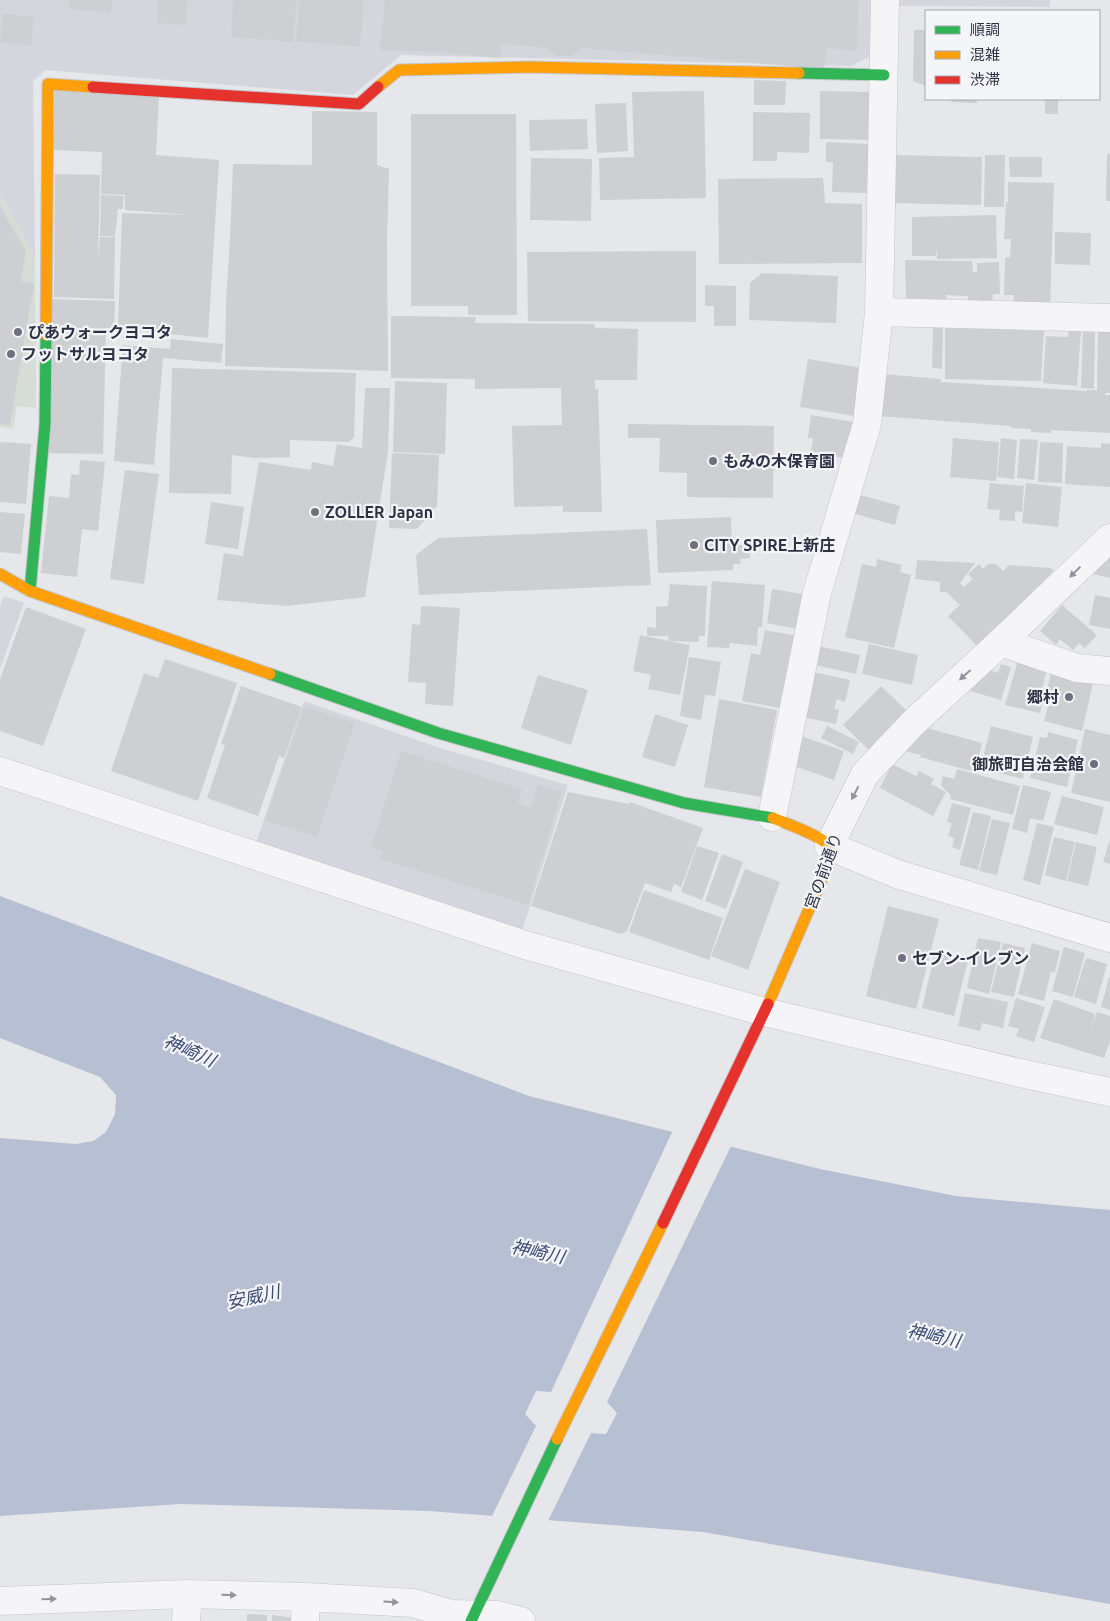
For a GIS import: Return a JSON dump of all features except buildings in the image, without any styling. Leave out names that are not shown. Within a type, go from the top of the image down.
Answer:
[{"type":"street","points":[[772,817],[817,593],[867,424],[879,312],[885,0]]},
{"type":"street","points":[[30,591],[45,424],[48,84],[359,104],[399,70],[528,67],[884,75]]},
{"type":"street","points":[[879,312],[1110,318]]},
{"type":"street","name":"宮の前通り","points":[[476,1611],[493,1572],[760,1022],[829,863],[831,855],[829,846],[865,774],[914,722],[1110,538]]},
{"type":"street","points":[[0,574],[30,591],[438,733],[684,803],[772,817],[822,840],[829,846],[897,874],[1110,938]]},
{"type":"street","points":[[1001,642],[1077,668],[1110,671]]},
{"type":"street","points":[[0,771],[760,1022],[1110,1092]]},
{"type":"street","points":[[0,1601],[188,1594],[306,1609],[413,1603],[451,1614],[476,1611],[521,1621]]},
{"type":"street","points":[[186,1621],[188,1594]]},
{"type":"shaded area","points":[[0,0],[873,0],[873,55],[851,66],[401,55],[353,95],[45,70],[33,82],[35,257],[0,194]]},
{"type":"shaded area","points":[[897,0],[1050,0],[1050,7],[897,6]]},
{"type":"shaded area","name":"ぴあウォークヨコタ","points":[[0,194],[35,257],[36,408],[17,406],[13,429],[0,427]]},
{"type":"shaded area","points":[[4,596],[24,603],[0,669],[0,606]]},
{"type":"shaded area","points":[[304,701],[440,748],[568,785],[522,931],[256,843]]},
{"type":"water","points":[[0,896],[529,1096],[820,1169],[956,1196],[1110,1210],[1110,1604],[703,1532],[429,1511],[181,1504],[0,1516],[0,1138],[76,1144],[93,1141],[106,1132],[115,1114],[116,1095],[100,1077],[0,1038]]},
{"type":"pier","points":[[673,1130],[732,1144],[607,1402],[617,1413],[606,1434],[591,1433],[547,1523],[491,1518],[536,1426],[525,1414],[536,1391],[551,1392]]},
{"type":"traffic: fast","points":[[799,73],[884,75]]},
{"type":"traffic: fast","points":[[30,591],[45,424],[46,335]]},
{"type":"traffic: fast","points":[[270,674],[438,733],[684,803],[773,818]]},
{"type":"traffic: fast","points":[[471,1621],[557,1439]]},
{"type":"traffic: slow","points":[[378,87],[399,70],[528,67],[799,73]]},
{"type":"traffic: slow","points":[[46,335],[48,84],[93,87]]},
{"type":"traffic: slow","points":[[0,574],[30,591],[270,674]]},
{"type":"traffic: slow","points":[[768,1004],[829,863],[831,853],[826,843],[820,839],[773,818]]},
{"type":"traffic: slow","points":[[557,1439],[663,1223]]},
{"type":"traffic: jam","points":[[93,87],[359,104],[378,87]]},
{"type":"traffic: jam","points":[[663,1223],[768,1004]]},
{"type":"place","name":"ぴあウォークヨコタ","points":[[18,332]]},
{"type":"place","name":"フットサルヨコタ","points":[[11,354]]},
{"type":"place","name":"もみの木保育園","points":[[713,461]]},
{"type":"place","name":"ZOLLER Japan","points":[[315,512]]},
{"type":"place","name":"CITY SPIRE上新庄","points":[[694,545]]},
{"type":"place","name":"郷村","points":[[1069,697]]},
{"type":"place","name":"御旅町自治会館","points":[[1094,764]]},
{"type":"place","name":"セブン-イレブン","points":[[902,958]]},
{"type":"water label","name":"神崎川","points":[[190,1050]]},
{"type":"water label","name":"神崎川","points":[[538,1251]]},
{"type":"water label","name":"安威川","points":[[253,1296]]},
{"type":"water label","name":"神崎川","points":[[934,1335]]}]
